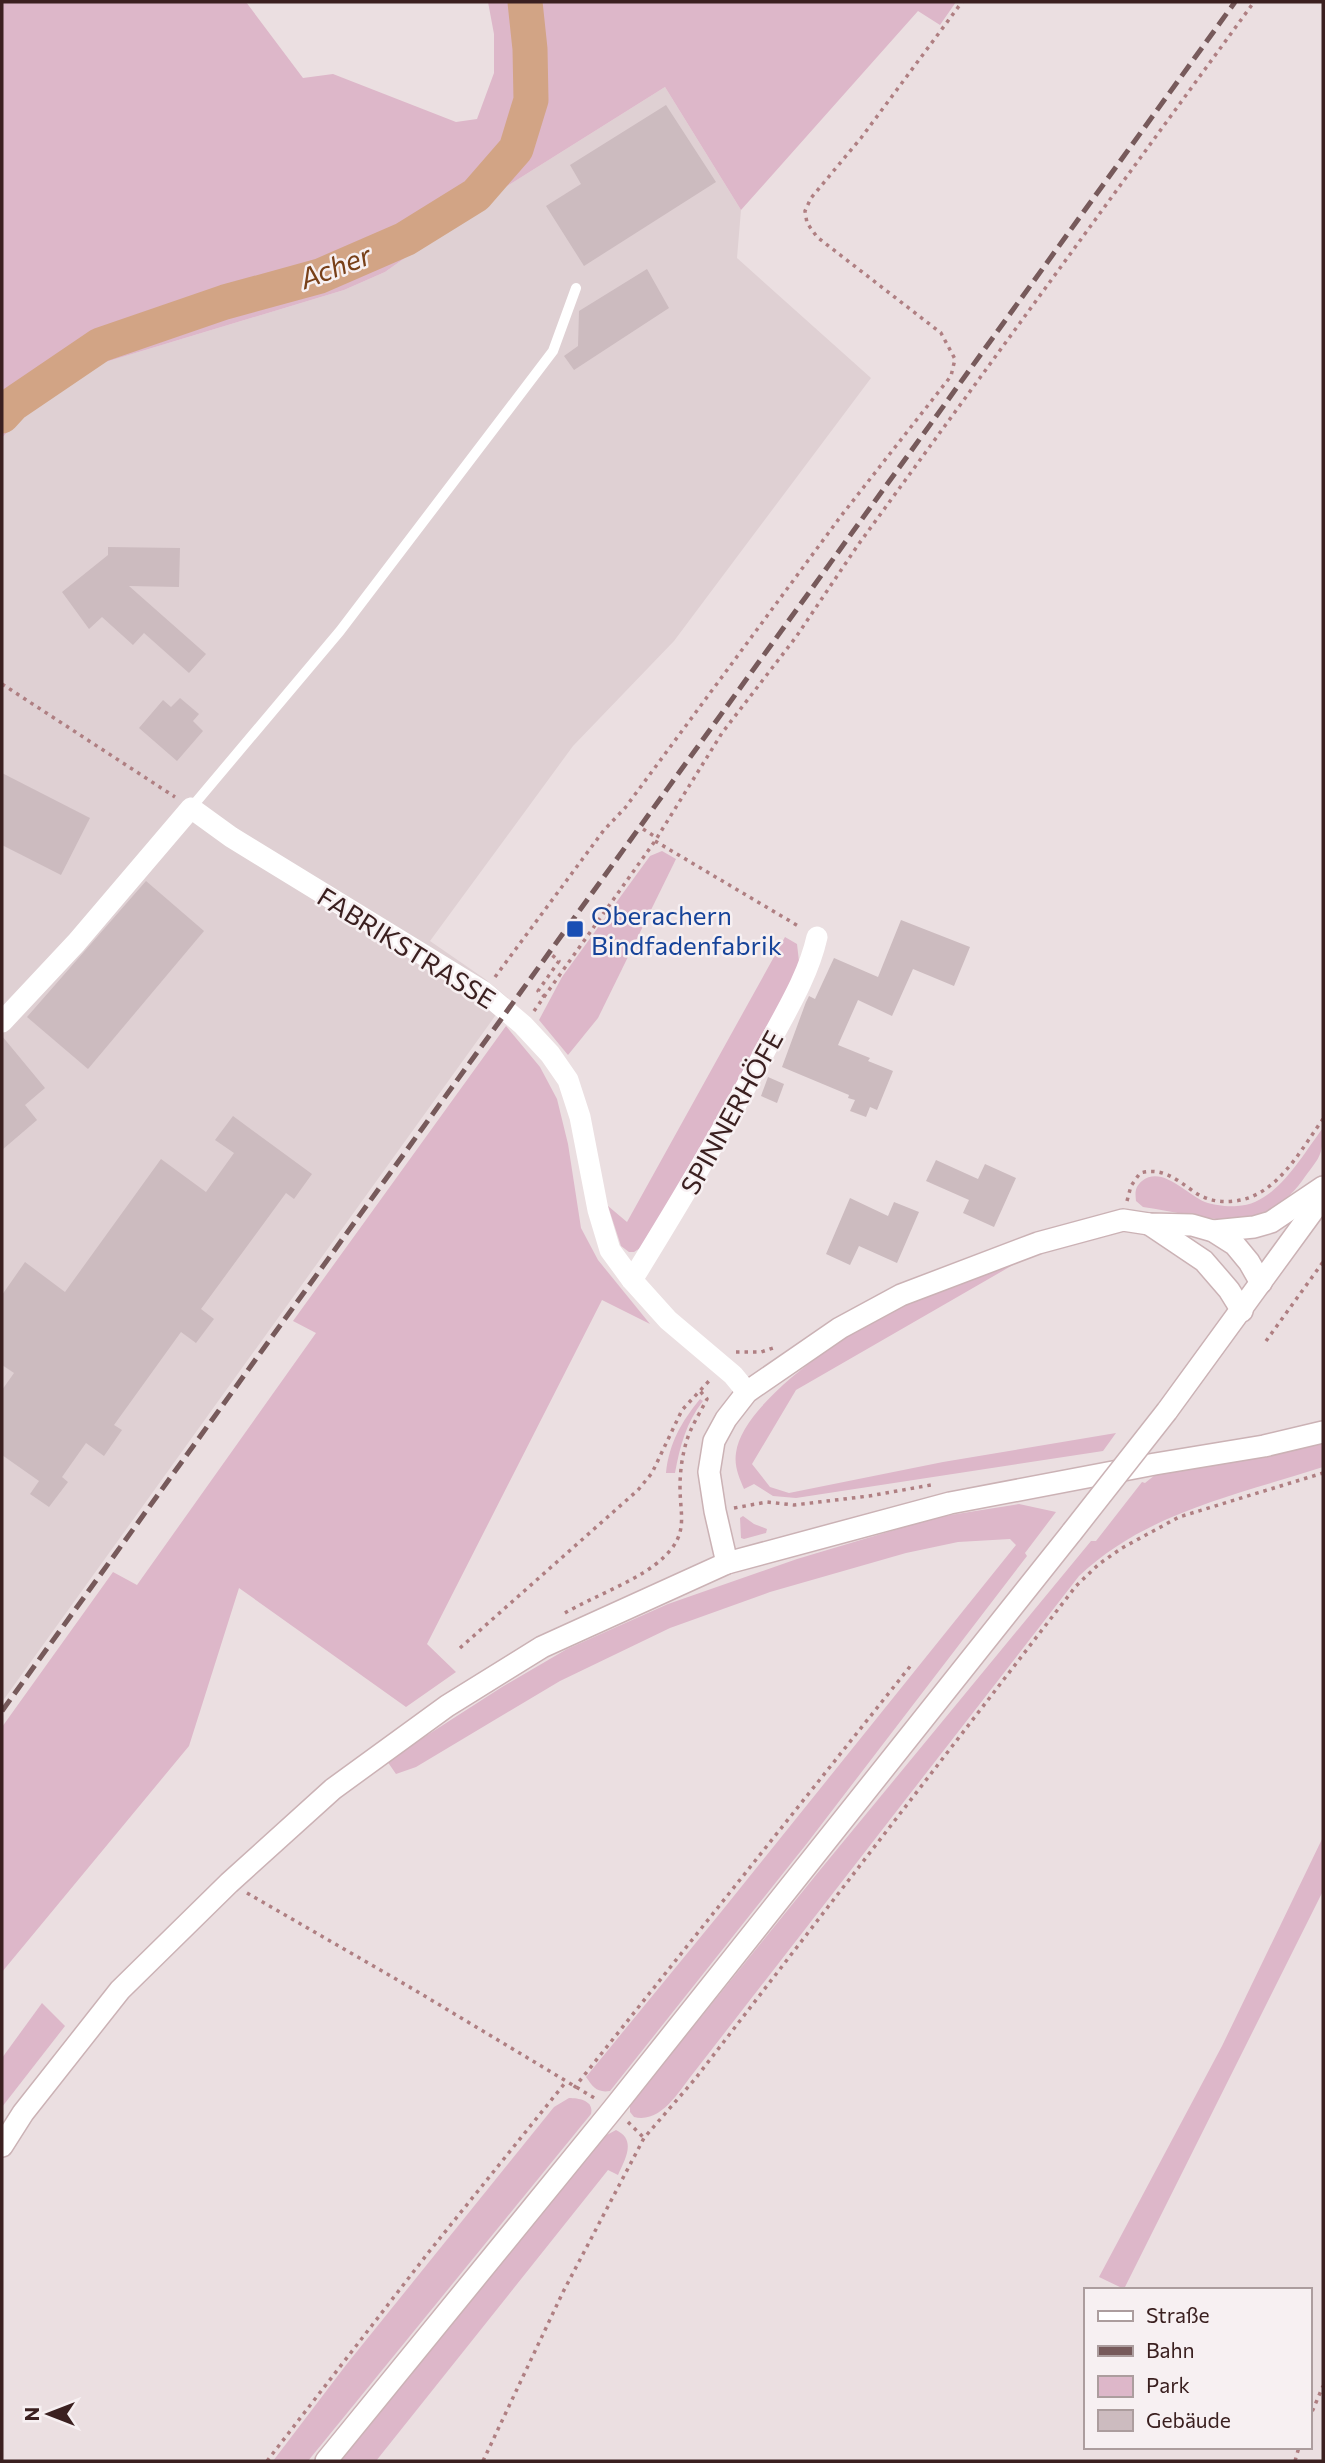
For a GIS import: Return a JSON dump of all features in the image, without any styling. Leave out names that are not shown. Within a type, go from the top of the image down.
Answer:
[{"type":"street","name":"FABRIKSTRASSE","points":[[191,808],[231,837],[484,992],[523,1025],[550,1054],[568,1080],[580,1117],[597,1210],[610,1250],[668,1321],[733,1375],[747,1392]]},
{"type":"street","points":[[2,1022],[76,943],[191,808]]},
{"type":"street","name":"SPINNERHÖFE","points":[[632,1280],[678,1207],[757,1066],[799,986],[813,954],[817,937]]},
{"type":"street","points":[[1213,1231],[1254,1227],[1271,1222],[1323,1187]]},
{"type":"street","points":[[326,2461],[613,2109],[1072,1532],[1242,1311],[1323,1196]]},
{"type":"street","points":[[727,1563],[709,1472],[714,1441],[726,1419],[747,1392],[840,1328],[901,1295],[1038,1243],[1122,1220],[1192,1225],[1213,1231],[1235,1245],[1261,1283]]},
{"type":"street","points":[[1149,1224],[1204,1261],[1229,1290],[1242,1311]]},
{"type":"street","points":[[2,2146],[23,2113],[121,1990],[229,1883],[332,1789],[447,1706],[542,1647],[727,1563],[950,1503],[1323,1433]]},
{"type":"lane","points":[[191,808],[340,631],[553,351],[576,288]]},
{"type":"path","points":[[484,992],[604,830],[625,808],[841,516],[951,376],[955,359],[941,333],[817,237],[807,223],[805,211],[811,198],[862,138],[962,2]]},
{"type":"path","points":[[523,1025],[656,839],[722,733],[796,637],[858,545],[1254,2]]},
{"type":"path","points":[[2,684],[191,808]]},
{"type":"path","points":[[643,829],[817,937]]},
{"type":"path","points":[[545,997],[538,991],[559,961],[552,956]]},
{"type":"path","points":[[1122,1220],[1131,1186],[1140,1173],[1153,1169],[1170,1175],[1199,1196],[1223,1202],[1248,1199],[1266,1191],[1290,1166],[1323,1119]]},
{"type":"path","points":[[1266,1342],[1323,1262]]},
{"type":"path","points":[[460,1648],[638,1490],[652,1473],[682,1410],[700,1391],[707,1399],[686,1443],[681,1469],[683,1516]]},
{"type":"path","points":[[483,2461],[563,2292],[644,2138],[703,2068],[1076,1586],[1099,1564],[1122,1548],[1179,1517],[1323,1473]]},
{"type":"path","points":[[574,2088],[912,1664]]},
{"type":"path","points":[[229,1883],[613,2109],[644,2138]]},
{"type":"path","points":[[267,2461],[565,2083]]},
{"type":"path","points":[[1311,2414],[1323,2386]]},
{"type":"shaded area","points":[[665,87],[741,210],[737,258],[871,378],[674,641],[573,746],[430,941],[508,998],[2,1702],[2,438],[28,410],[99,364],[344,290],[385,272],[504,188]]},
{"type":"green space","points":[[2,2],[246,2],[303,78],[333,74],[456,122],[477,119],[494,73],[494,34],[488,2],[956,2],[940,25],[918,11],[741,210],[665,87],[504,188],[385,272],[344,290],[99,364],[28,410],[2,438]]},
{"type":"green space","points":[[662,851],[676,859],[598,1018],[568,1055],[539,1020],[562,977],[650,856]]},
{"type":"green space","points":[[785,937],[797,944],[800,970],[673,1205],[645,1245],[629,1252],[621,1246],[608,1206],[627,1222]]},
{"type":"green space","points":[[506,1026],[540,1067],[557,1099],[568,1144],[581,1228],[598,1260],[650,1324],[602,1300],[427,1644],[456,1672],[406,1707],[239,1588],[189,1746],[2,1972],[2,1727],[113,1572],[137,1585],[316,1333],[293,1321]]},
{"type":"green space","points":[[1323,1128],[1321,1152],[1316,1162],[1285,1200],[1267,1212],[1228,1220],[1143,1207],[1136,1201],[1136,1190],[1140,1183],[1158,1176],[1174,1182],[1209,1203],[1237,1206],[1251,1203],[1264,1197],[1287,1177]]},
{"type":"green space","points":[[1025,1258],[796,1390],[752,1464],[770,1487],[789,1493],[943,1462],[1116,1433],[1103,1451],[796,1498],[773,1496],[754,1484],[744,1489],[737,1471],[736,1458],[742,1434],[756,1413],[797,1373],[845,1338],[886,1314],[937,1291]]},
{"type":"green space","points":[[700,1399],[703,1401],[684,1435],[675,1473],[666,1473],[677,1433]]},
{"type":"green space","points":[[1323,1442],[1323,1467],[1226,1497],[1163,1521],[1105,1554],[1079,1576],[676,2095],[662,2110],[653,2115],[634,2117],[630,2112],[630,2105],[820,1870],[1091,1541],[1096,1541],[1142,1482],[1145,1483],[1155,1475]]},
{"type":"green space","points":[[1019,1504],[1056,1512],[1025,1553],[1027,1556],[808,1842],[610,2091],[596,2088],[586,2077],[1016,1545],[1010,1539],[958,1542],[906,1553],[770,1592],[670,1628],[560,1681],[416,1767],[396,1774],[387,1761],[567,1649],[668,1604],[797,1559],[938,1517]]},
{"type":"green space","points":[[743,1516],[767,1529],[766,1533],[741,1538],[740,1518]]},
{"type":"green space","points":[[1323,1837],[1323,1891],[1124,2288],[1122,2288],[1099,2277],[1222,2046]]},
{"type":"green space","points":[[42,2003],[65,2026],[2,2107],[2,2058]]},
{"type":"green space","points":[[569,2098],[588,2103],[591,2114],[308,2461],[273,2461],[346,2365],[554,2107]]},
{"type":"green space","points":[[616,2130],[628,2144],[618,2175],[608,2170],[376,2461],[341,2461],[605,2136]]},
{"type":"building","points":[[666,105],[716,182],[584,266],[546,206],[581,184],[570,165]]},
{"type":"building","points":[[647,269],[669,308],[574,370],[564,356],[578,346],[579,311]]},
{"type":"building","points":[[108,547],[180,548],[179,587],[129,586],[206,654],[189,673],[144,633],[133,645],[102,617],[89,629],[62,592],[108,555]]},
{"type":"building","points":[[180,698],[199,714],[193,721],[203,731],[177,761],[139,728],[163,700],[171,707]]},
{"type":"building","points":[[2,773],[90,818],[61,875],[2,845]]},
{"type":"building","points":[[146,881],[204,931],[88,1069],[27,1017]]},
{"type":"building","points":[[901,920],[970,947],[954,986],[913,969],[892,1016],[858,1000],[838,1045],[893,1071],[877,1110],[870,1107],[866,1117],[850,1111],[855,1100],[848,1098],[849,1095],[782,1067],[806,1002],[809,996],[815,999],[834,958],[878,977]]},
{"type":"building","points":[[2,1036],[45,1088],[25,1105],[37,1120],[2,1150]]},
{"type":"building","points":[[768,1077],[784,1084],[777,1103],[761,1096]]},
{"type":"building","points":[[233,1116],[312,1174],[294,1199],[286,1193],[201,1309],[214,1319],[196,1343],[181,1332],[114,1425],[122,1430],[104,1456],[86,1443],[62,1477],[68,1482],[49,1507],[30,1494],[39,1481],[2,1455],[2,1390],[14,1373],[2,1365],[2,1295],[25,1262],[65,1292],[161,1159],[206,1192],[234,1153],[215,1140]]},
{"type":"building","points":[[936,1160],[978,1179],[985,1164],[1016,1178],[994,1227],[963,1213],[969,1200],[926,1181]]},
{"type":"building","points":[[850,1198],[888,1216],[894,1202],[919,1212],[897,1263],[859,1246],[850,1265],[826,1254]]},
{"type":"waterway","name":"Acher","points":[[2,416],[13,404],[100,345],[225,302],[320,276],[405,239],[476,195],[516,149],[531,100],[530,49],[525,2]]},
{"type":"railway","points":[[2,1711],[1235,2]]},
{"type":"place","name":"Oberachern Bindfadenfabrik","points":[[575,929]]}]
